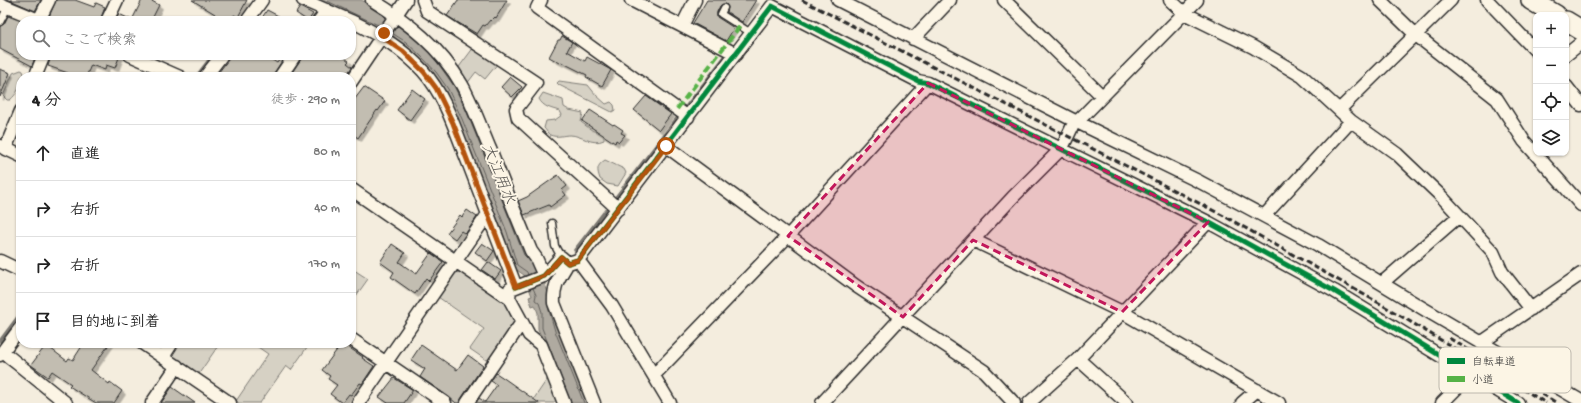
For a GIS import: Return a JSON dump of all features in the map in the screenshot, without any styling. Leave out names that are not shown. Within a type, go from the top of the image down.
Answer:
[{"type":"main road","points":[[1531,0],[1551,12]]},
{"type":"main road","points":[[1569,23],[1581,30]]},
{"type":"street","points":[[42,16],[50,0]]},
{"type":"street","points":[[109,16],[117,0]]},
{"type":"street","points":[[251,16],[262,0]]},
{"type":"street","points":[[303,0],[340,16]]},
{"type":"street","points":[[372,0],[396,15],[423,36],[462,85],[474,110],[531,251],[536,258],[544,276]]},
{"type":"street","points":[[356,75],[406,0]]},
{"type":"street","points":[[423,0],[427,11],[536,83],[516,109],[518,118],[613,204]]},
{"type":"street","points":[[541,0],[537,8],[683,113]]},
{"type":"street","points":[[631,0],[736,54]]},
{"type":"street","points":[[682,26],[695,0]]},
{"type":"street","points":[[838,0],[1076,122],[1200,182],[1264,216],[1318,245],[1488,347]]},
{"type":"street","points":[[913,39],[950,0]]},
{"type":"street","points":[[1004,0],[1102,96]]},
{"type":"street","points":[[1170,0],[1184,13],[1253,47],[1302,76],[1351,121],[1397,154],[1493,252],[1502,272],[1531,309]]},
{"type":"street","points":[[822,403],[973,240],[1062,148],[1076,122],[1197,0]]},
{"type":"street","points":[[1380,0],[1416,35],[1496,99],[1524,141],[1581,205]]},
{"type":"street","points":[[1339,110],[1451,0]]},
{"type":"street","points":[[1487,0],[1533,48]]},
{"type":"street","points":[[4,5],[29,16]]},
{"type":"street","points":[[594,403],[554,303],[553,291],[557,281],[569,260],[613,204],[666,146],[683,113],[736,54],[772,6],[918,81],[928,83],[1062,148],[1208,222],[1334,291],[1439,354]]},
{"type":"street","points":[[323,16],[327,10]]},
{"type":"street","points":[[356,23],[383,35],[403,51],[424,72],[436,88],[453,123],[488,214],[520,286]]},
{"type":"street","points":[[1569,52],[1581,43]]},
{"type":"street","points":[[37,72],[42,60]]},
{"type":"street","points":[[141,60],[169,72]]},
{"type":"street","points":[[209,72],[218,60]]},
{"type":"street","points":[[283,72],[292,60]]},
{"type":"street","points":[[654,375],[788,236],[928,83]]},
{"type":"street","points":[[1569,90],[1581,106]]},
{"type":"street","points":[[16,121],[3,148],[16,154]]},
{"type":"street","points":[[1264,216],[1351,121]]},
{"type":"street","points":[[666,146],[856,286],[984,371],[1014,403]]},
{"type":"street","points":[[356,192],[509,298],[529,335],[541,345],[564,403]]},
{"type":"street","points":[[358,403],[488,214]]},
{"type":"street","points":[[1382,283],[1459,216]]},
{"type":"street","points":[[1030,403],[1078,359],[1208,222]]},
{"type":"street","points":[[973,240],[1122,312],[1279,403]]},
{"type":"street","points":[[509,298],[510,289],[544,276],[569,260]]},
{"type":"street","points":[[569,260],[612,306],[670,403]]},
{"type":"street","points":[[0,261],[16,269]]},
{"type":"street","points":[[1481,343],[1581,274]]},
{"type":"street","points":[[467,403],[522,322]]},
{"type":"street","points":[[16,334],[1,353],[66,403]]},
{"type":"street","points":[[356,342],[445,403]]},
{"type":"street","points":[[150,348],[230,403]]},
{"type":"street","points":[[163,357],[169,348]]},
{"type":"street","points":[[1078,359],[1127,403]]},
{"type":"street","points":[[152,403],[176,366]]},
{"type":"street","points":[[1242,403],[1257,390]]},
{"type":"street","points":[[1442,403],[1452,393]]},
{"type":"street","points":[[1502,393],[1518,403]]},
{"type":"street","points":[[1567,393],[1581,401]]},
{"type":"lane","points":[[0,22],[4,5]]},
{"type":"lane","points":[[724,8],[721,14],[751,33]]},
{"type":"lane","points":[[552,223],[555,246],[569,260]]},
{"type":"highlighted area","points":[[928,83],[1208,222],[1122,312],[973,240],[903,317],[788,236]]},
{"type":"shaded area","points":[[474,47],[499,62],[485,79],[476,72],[466,85],[456,71]]},
{"type":"shaded area","points":[[21,70],[23,72],[16,72],[16,94],[10,100],[7,100],[3,96],[13,73]]},
{"type":"shaded area","points":[[559,81],[588,85],[606,104],[611,102],[614,105],[615,110],[612,112],[559,85],[557,83]]},
{"type":"shaded area","points":[[543,93],[563,100],[564,107],[569,110],[583,113],[581,122],[593,131],[599,129],[604,135],[604,140],[595,142],[574,135],[553,136],[549,134],[544,128],[546,121],[555,120],[562,115],[560,111],[548,107],[541,102],[539,99]]},
{"type":"shaded area","points":[[605,160],[624,169],[626,173],[618,186],[607,184],[600,179],[598,168]]},
{"type":"shaded area","points":[[356,271],[368,279],[356,296]]},
{"type":"shaded area","points":[[461,272],[509,305],[516,322],[489,362],[470,349],[484,329],[438,297],[455,273]]},
{"type":"shaded area","points":[[176,348],[217,348],[198,375],[174,359],[173,353]]},
{"type":"shaded area","points":[[259,348],[306,348],[291,370],[286,366],[260,403],[239,403],[236,401],[268,354]]},
{"type":"shaded area","points":[[548,378],[556,400],[554,403],[531,403]]},
{"type":"water","points":[[315,0],[361,0],[385,11],[421,38],[457,84],[543,279],[589,403],[568,403],[538,329],[538,313],[535,305],[532,306],[529,297],[532,296],[524,275],[514,268],[503,233],[458,121],[389,36],[356,18],[356,16],[351,16]]},
{"type":"building","points":[[10,0],[41,0],[35,11]]},
{"type":"building","points":[[56,0],[75,0],[94,7],[96,3],[105,7],[102,16],[49,16]]},
{"type":"building","points":[[142,0],[150,0],[159,5],[154,16],[134,16]]},
{"type":"building","points":[[192,0],[247,0],[239,16],[214,16],[215,14]]},
{"type":"building","points":[[458,0],[507,0],[496,18],[495,17],[491,21],[490,20],[485,26],[483,25],[477,34],[447,16]]},
{"type":"building","points":[[707,0],[756,0],[742,22],[727,12],[728,7],[726,4],[720,6],[717,12],[717,17],[734,28],[726,41],[693,23]]},
{"type":"building","points":[[300,7],[313,14],[312,16],[300,16],[296,13]]},
{"type":"building","points":[[267,10],[278,16],[263,16]]},
{"type":"building","points":[[8,16],[16,19],[16,58],[0,49],[0,26],[4,24]]},
{"type":"building","points":[[562,36],[572,42],[567,51],[585,61],[587,57],[611,70],[602,86],[586,77],[587,75],[549,57],[558,40],[560,40]]},
{"type":"building","points":[[21,60],[34,60],[32,66]]},
{"type":"building","points":[[50,60],[118,60],[115,68],[106,65],[105,70],[91,65],[88,72],[65,72],[48,66]]},
{"type":"building","points":[[228,60],[272,60],[277,63],[279,60],[283,60],[275,72],[219,72]]},
{"type":"building","points":[[300,60],[348,60],[349,61],[347,63],[352,67],[348,72],[292,72]]},
{"type":"building","points":[[0,69],[10,73],[0,97]]},
{"type":"building","points":[[510,77],[522,87],[512,97],[501,87]]},
{"type":"building","points":[[364,87],[385,101],[358,138],[356,137],[356,97]]},
{"type":"building","points":[[412,89],[425,99],[410,120],[397,110]]},
{"type":"building","points":[[646,96],[671,114],[659,130],[634,110]]},
{"type":"building","points":[[590,110],[623,130],[621,133],[625,135],[619,142],[616,140],[615,143],[582,121]]},
{"type":"building","points":[[558,175],[567,186],[562,190],[566,195],[550,207],[549,205],[524,215],[518,201],[527,197]]},
{"type":"building","points":[[467,210],[477,217],[466,233],[461,231],[455,239],[447,233],[460,215],[462,217]]},
{"type":"building","points":[[482,243],[494,251],[487,261],[475,252]]},
{"type":"building","points":[[392,244],[405,253],[399,262],[416,274],[431,253],[443,262],[429,281],[426,278],[415,294],[391,277],[394,272],[380,262]]},
{"type":"building","points":[[488,262],[501,271],[495,279],[482,270]]},
{"type":"building","points":[[421,345],[457,370],[468,355],[483,366],[461,399],[460,403],[456,403],[420,377],[425,369],[411,360]]},
{"type":"building","points":[[44,348],[50,348],[67,361],[69,358],[73,360],[81,348],[106,348],[91,370],[109,384],[110,382],[122,391],[114,403],[96,403],[69,386],[71,384],[52,371],[48,377],[31,365]]},
{"type":"building","points":[[338,348],[350,348],[374,366],[362,384],[360,383],[351,395],[349,394],[342,403],[330,394],[337,385],[328,379],[330,376],[322,370]]},
{"type":"building","points":[[496,373],[539,403],[476,403],[479,398],[485,402],[497,385],[491,381]]},
{"type":"building","points":[[394,378],[413,390],[404,403],[388,403],[379,397]]},
{"type":"building","points":[[172,387],[195,403],[161,403]]},
{"type":"waterway","points":[[575,250],[727,54]]},
{"type":"waterway","points":[[200,72],[209,60]]},
{"type":"waterway","points":[[0,341],[16,320]]},
{"type":"waterway","points":[[4,361],[13,367]]},
{"type":"railway","points":[[802,0],[1224,216],[1379,303],[1452,347]]},
{"type":"railway","points":[[1449,338],[1464,347]]},
{"type":"railway","points":[[1529,393],[1546,403]]},
{"type":"railway","points":[[1542,394],[1557,403]]},
{"type":"marked path","points":[[677,109],[740,26]]},
{"type":"cycle path","points":[[516,287],[544,276],[561,257],[568,263],[578,260],[772,6],[918,81],[928,83],[1208,222],[1334,291],[1439,355]]},
{"type":"cycle path","points":[[1502,393],[1518,403]]},
{"type":"route","points":[[384,33],[382,37],[403,51],[424,72],[436,88],[453,123],[516,287],[544,276],[561,257],[568,263],[578,260],[666,146]]},
{"type":"water label","name":"大江用水","points":[[500,173]]}]
